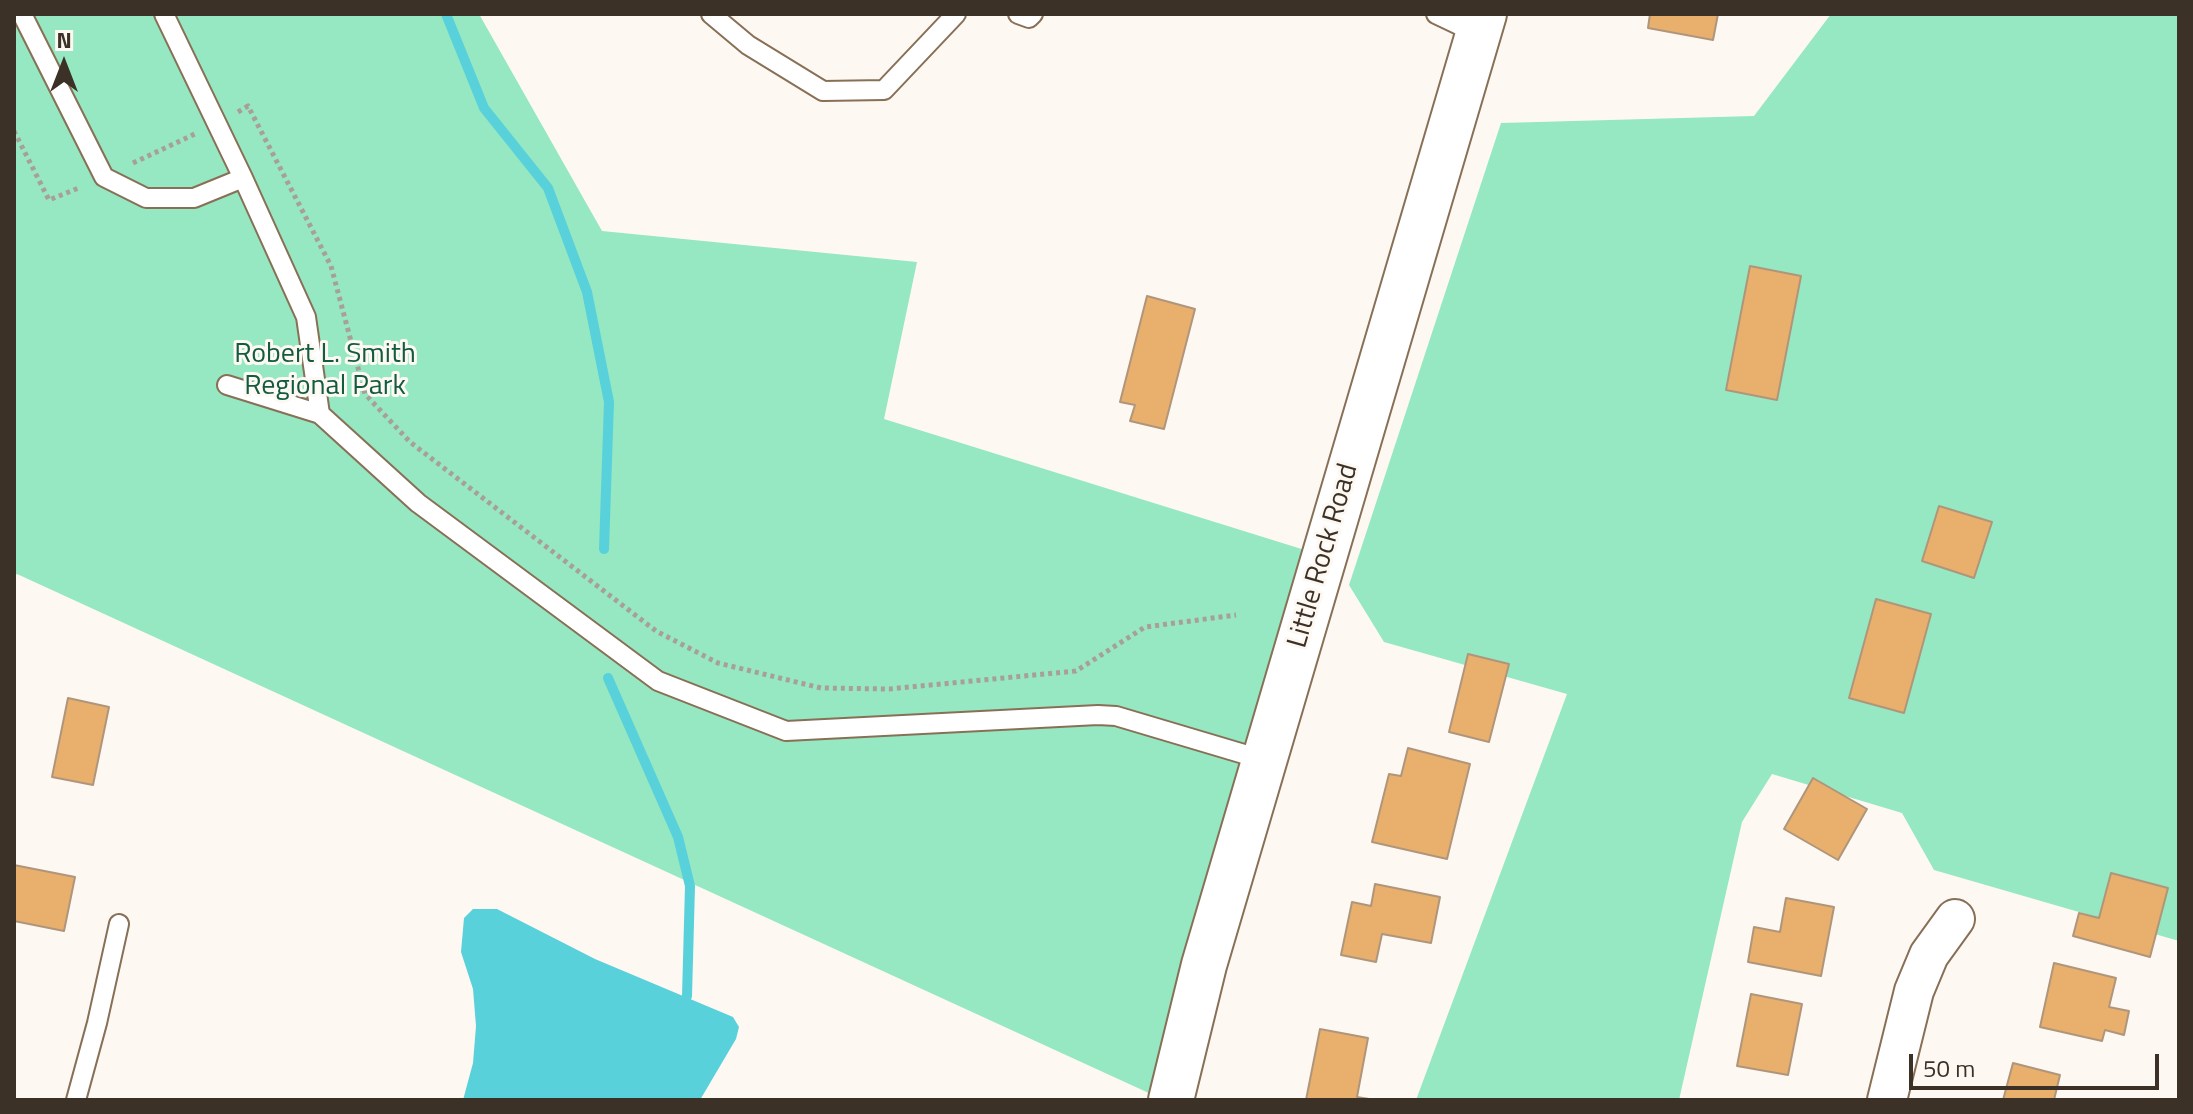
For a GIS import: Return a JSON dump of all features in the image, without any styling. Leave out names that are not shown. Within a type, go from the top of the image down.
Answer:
[{"type":"main road","name":"Little Rock Road","points":[[1171,1100],[1204,965],[1481,24]]},
{"type":"street","points":[[1887,1100],[1914,991],[1929,955],[1955,919]]},
{"type":"lane","points":[[22,14],[104,177],[146,198],[194,198],[243,178]]},
{"type":"lane","points":[[164,14],[306,317],[320,414]]},
{"type":"lane","points":[[711,14],[748,45],[823,91],[884,90],[956,14]]},
{"type":"lane","points":[[1018,14],[1029,18],[1033,14]]},
{"type":"lane","points":[[1436,14],[1481,24]]},
{"type":"lane","points":[[227,385],[320,414],[418,503],[658,681],[786,731],[1116,716],[1264,760]]},
{"type":"lane","points":[[76,1100],[119,924]]},
{"type":"path","points":[[14,131],[49,200],[217,124],[248,106],[331,266],[365,394],[410,442],[656,631],[718,663],[821,688],[904,688],[1076,671],[1145,627],[1236,615]]},
{"type":"green space","name":"Robert L. Smith Regional Park","points":[[14,14],[479,14],[602,231],[917,262],[884,419],[1324,556],[1164,1100],[17,574],[14,576]]},
{"type":"green space","points":[[1831,14],[2179,14],[2179,941],[1934,870],[1902,813],[1772,774],[1742,822],[1679,1100],[1416,1100],[1567,694],[1384,642],[1349,585],[1501,123],[1754,116]]},
{"type":"water","points":[[473,909],[497,909],[595,959],[733,1017],[739,1027],[736,1039],[700,1100],[463,1100],[473,1063],[476,1026],[473,989],[461,952],[464,918]]},
{"type":"building","points":[[1650,14],[1718,14],[1713,40],[1648,28]]},
{"type":"building","points":[[1750,266],[1801,276],[1777,400],[1726,390]]},
{"type":"building","points":[[1147,296],[1195,309],[1164,429],[1130,421],[1135,405],[1120,402]]},
{"type":"building","points":[[1939,506],[1992,522],[1974,578],[1922,561]]},
{"type":"building","points":[[1876,599],[1931,614],[1904,713],[1849,698]]},
{"type":"building","points":[[1468,654],[1509,664],[1489,742],[1449,732]]},
{"type":"building","points":[[68,698],[109,707],[93,785],[52,777]]},
{"type":"building","points":[[1408,748],[1470,764],[1447,859],[1372,842],[1389,774],[1401,776]]},
{"type":"building","points":[[1813,778],[1867,809],[1838,860],[1784,829]]},
{"type":"building","points":[[14,865],[75,877],[64,931],[14,921]]},
{"type":"building","points":[[2111,873],[2168,888],[2150,957],[2073,936],[2079,913],[2099,918]]},
{"type":"building","points":[[1375,884],[1440,897],[1431,943],[1382,934],[1376,962],[1341,955],[1352,902],[1371,906]]},
{"type":"building","points":[[1786,898],[1834,907],[1821,976],[1748,962],[1754,927],[1780,932]]},
{"type":"building","points":[[2054,963],[2116,978],[2109,1007],[2129,1011],[2124,1035],[2105,1030],[2102,1041],[2040,1027]]},
{"type":"building","points":[[1751,994],[1802,1004],[1788,1075],[1737,1066]]},
{"type":"building","points":[[1320,1029],[1368,1038],[1357,1097],[1375,1100],[1306,1100]]},
{"type":"building","points":[[2013,1063],[2060,1075],[2054,1100],[2003,1100]]},
{"type":"waterway","points":[[446,14],[484,108],[548,188],[587,292],[609,402],[604,549]]},
{"type":"waterway","points":[[608,678],[678,837],[690,886],[687,996]]}]
